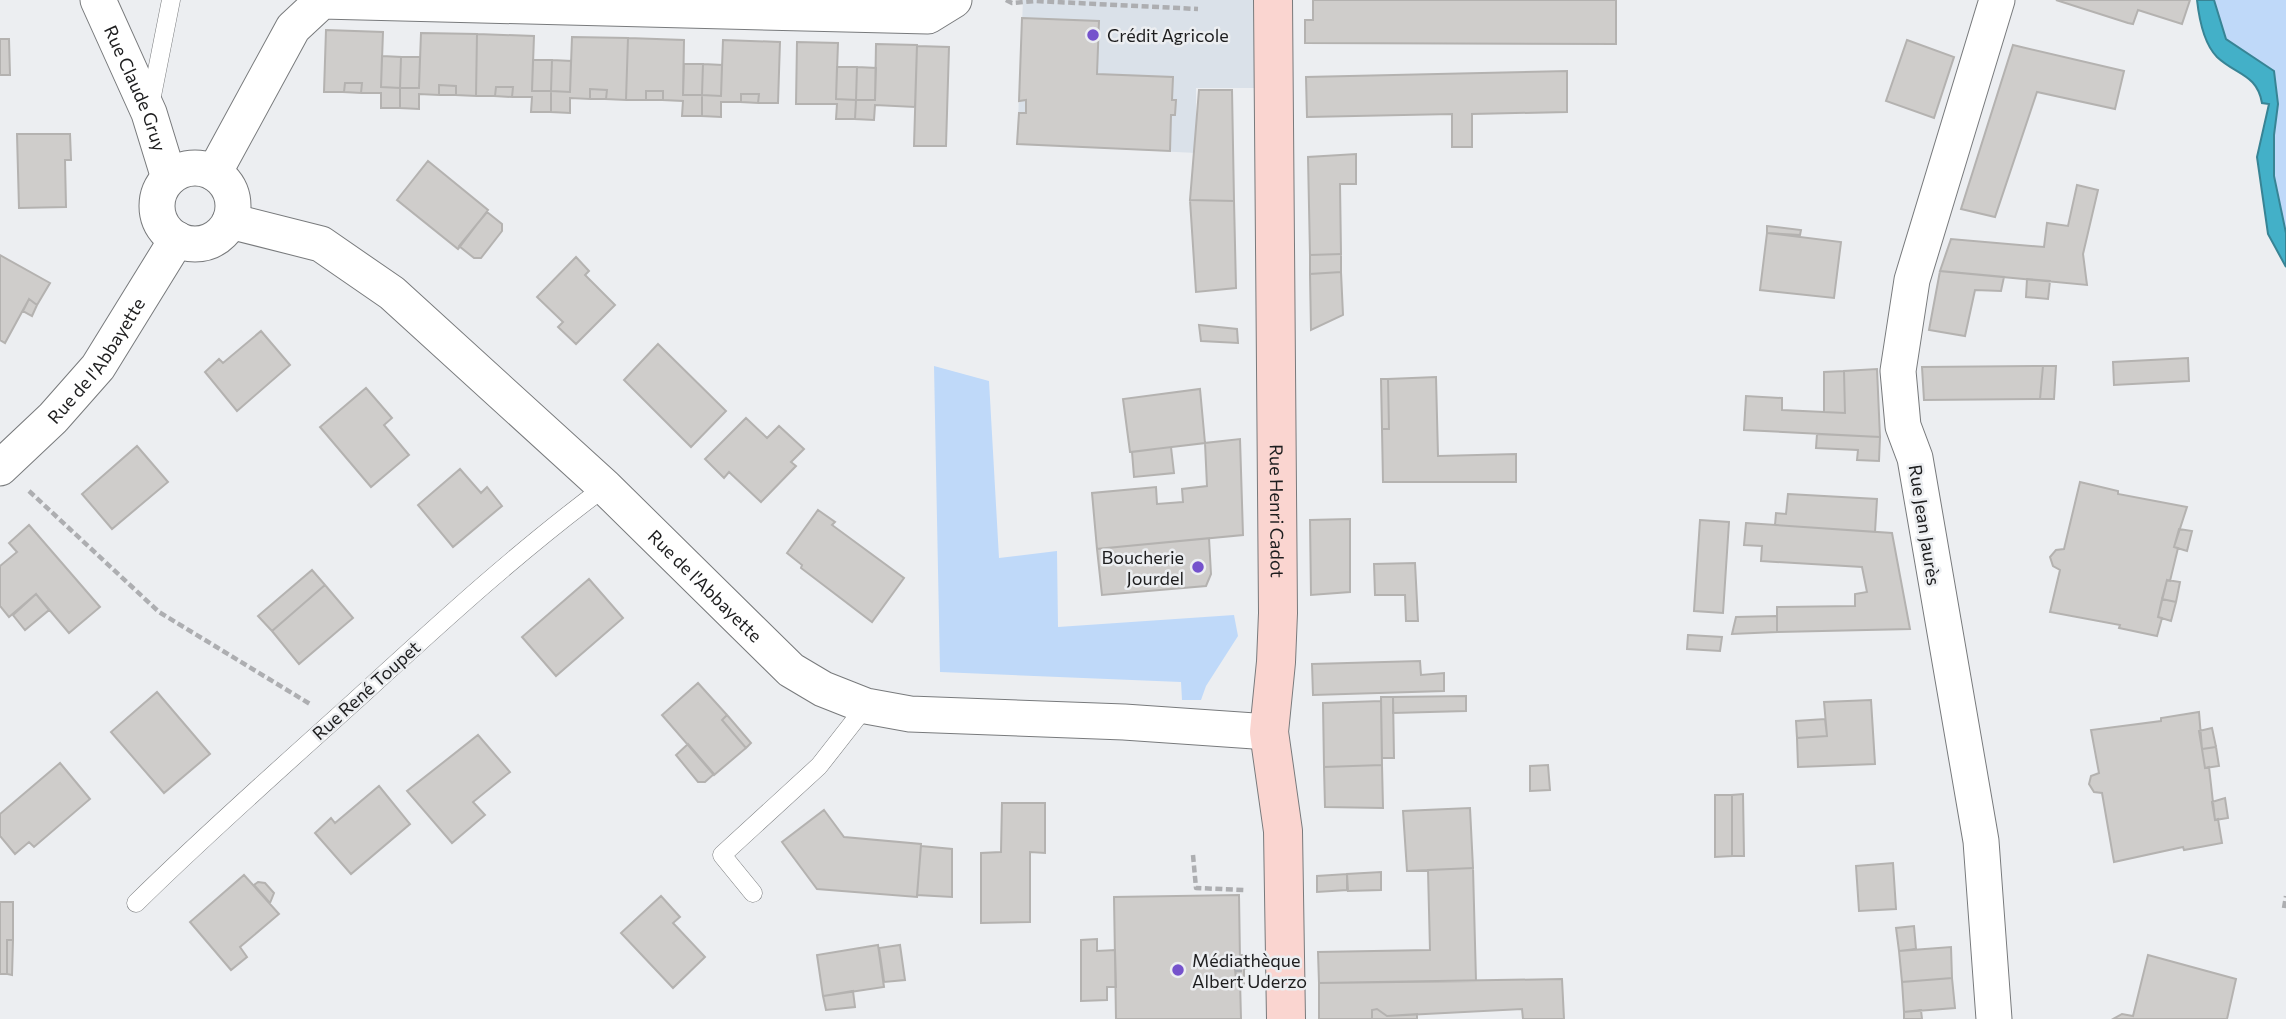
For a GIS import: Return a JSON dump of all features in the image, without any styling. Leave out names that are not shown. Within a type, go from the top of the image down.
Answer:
[{"type":"main road","name":"Rue Henri Cadot","points":[[1273,0],[1278,613],[1269,732],[1283,831],[1286,1019]]},
{"type":"street","name":"Rue Claude Gruy","points":[[98,0],[149,113],[169,178]]},
{"type":"street","points":[[214,173],[293,28],[322,1],[928,16],[954,0]]},
{"type":"street","name":"Rue Jean Jaurès","points":[[1994,1019],[1981,841],[1916,458],[1903,426],[1898,371],[1912,280],[1997,0]]},
{"type":"street","points":[[191,168],[214,173],[229,189],[233,210],[230,221],[217,237],[208,242],[197,244],[177,239],[161,222],[157,211],[162,188],[169,178],[191,168]]},
{"type":"street","name":"Rue de l'Abbayette","points":[[230,221],[321,244],[392,293],[605,487],[791,670],[823,689],[866,706],[910,714],[1124,722],[1269,732]]},
{"type":"street","name":"Rue de l'Abbayette","points":[[2,466],[53,418],[98,367],[177,239]]},
{"type":"lane","points":[[149,113],[171,0]]},
{"type":"lane","name":"Rue René Toupet","points":[[136,903],[225,815],[427,635],[571,512],[605,487]]},
{"type":"lane","points":[[753,893],[722,855],[819,766],[866,706]]},
{"type":"path","points":[[1006,0],[1012,3],[1036,1],[1198,9]]},
{"type":"path","points":[[2,466],[159,612],[336,718]]},
{"type":"path","points":[[1193,855],[1196,888],[1244,890],[1244,901]]},
{"type":"path","points":[[2284,908],[2286,896]]},
{"type":"path","points":[[1235,970],[1245,970],[1245,958]]},
{"type":"shaded area","points":[[1023,0],[1253,0],[1255,88],[1196,88],[1196,153],[1017,144]]},
{"type":"shaded area","points":[[2206,0],[2286,0],[2286,249],[2277,231],[2269,104],[2259,75],[2231,58]]},
{"type":"shaded area","points":[[934,366],[989,381],[999,558],[1057,551],[1058,627],[1234,615],[1238,636],[1206,686],[1201,700],[1182,700],[1181,682],[940,672]]},
{"type":"water","points":[[2197,0],[2214,0],[2226,39],[2274,71],[2278,104],[2274,135],[2274,176],[2286,233],[2286,267],[2268,234],[2257,157],[2269,104],[2262,103],[2251,80],[2212,52],[2203,30]]},
{"type":"building","points":[[1313,0],[1616,0],[1616,44],[1305,43],[1305,20],[1313,20]]},
{"type":"building","points":[[2056,0],[2190,0],[2182,24],[2138,10],[2133,24]]},
{"type":"building","points":[[1022,18],[1099,21],[1097,74],[1173,77],[1172,100],[1176,100],[1175,115],[1171,115],[1170,151],[1017,144],[1019,113],[1026,113],[1026,100],[1019,101]]},
{"type":"building","points":[[326,30],[383,32],[381,87],[400,88],[400,108],[381,108],[381,93],[361,93],[362,83],[345,83],[344,92],[324,92]]},
{"type":"building","points":[[421,33],[477,34],[476,96],[456,95],[456,86],[439,85],[439,95],[419,94],[419,109],[400,108],[400,88],[419,88]]},
{"type":"building","points":[[477,34],[534,36],[532,91],[551,91],[551,112],[531,112],[532,97],[512,97],[513,87],[496,87],[495,96],[476,96]]},
{"type":"building","points":[[572,37],[628,38],[626,100],[606,99],[607,90],[590,89],[590,99],[570,98],[570,113],[551,112],[551,91],[570,92]]},
{"type":"building","points":[[628,38],[684,40],[683,95],[702,95],[702,116],[682,116],[683,101],[663,100],[663,91],[646,91],[646,100],[626,100]]},
{"type":"building","points":[[0,39],[9,39],[10,75],[0,75]]},
{"type":"building","points":[[723,40],[780,42],[778,103],[758,103],[759,94],[741,94],[741,102],[721,102],[721,117],[702,116],[702,95],[721,96]]},
{"type":"building","points":[[1907,40],[1954,57],[1934,118],[1886,101]]},
{"type":"building","points":[[797,42],[838,43],[836,99],[856,100],[855,119],[836,119],[837,104],[796,104]]},
{"type":"building","points":[[876,44],[917,45],[915,107],[875,105],[874,120],[855,119],[856,100],[875,100]]},
{"type":"building","points":[[2013,45],[2124,71],[2115,109],[2037,92],[1995,217],[1961,209]]},
{"type":"building","points":[[917,46],[949,47],[946,146],[914,146]]},
{"type":"building","points":[[382,56],[401,57],[400,88],[381,87]]},
{"type":"building","points":[[401,57],[420,57],[419,88],[400,88]]},
{"type":"building","points":[[533,60],[552,60],[551,91],[532,91]]},
{"type":"building","points":[[552,60],[571,61],[570,92],[551,91]]},
{"type":"building","points":[[684,64],[703,64],[702,95],[683,95]]},
{"type":"building","points":[[703,64],[722,65],[721,96],[702,95]]},
{"type":"building","points":[[837,67],[857,67],[856,100],[836,99]]},
{"type":"building","points":[[857,67],[876,68],[875,100],[856,100]]},
{"type":"building","points":[[1567,71],[1567,112],[1472,114],[1472,147],[1452,147],[1452,114],[1307,117],[1306,77]]},
{"type":"building","points":[[345,83],[362,83],[361,93],[344,92]]},
{"type":"building","points":[[439,85],[456,86],[456,95],[439,95]]},
{"type":"building","points":[[496,87],[513,87],[512,97],[495,96]]},
{"type":"building","points":[[590,89],[607,90],[606,99],[590,99]]},
{"type":"building","points":[[1199,90],[1232,90],[1234,201],[1190,200]]},
{"type":"building","points":[[646,91],[663,91],[663,100],[646,100]]},
{"type":"building","points":[[741,94],[759,94],[758,103],[741,102]]},
{"type":"building","points":[[17,134],[70,134],[71,160],[65,160],[66,207],[19,208]]},
{"type":"building","points":[[1356,154],[1356,184],[1340,184],[1341,254],[1310,255],[1308,157]]},
{"type":"building","points":[[428,161],[488,210],[458,249],[397,200]]},
{"type":"building","points":[[2077,185],[2098,190],[2083,254],[2087,285],[1940,271],[1951,239],[2044,247],[2047,223],[2068,226]]},
{"type":"building","points":[[1190,200],[1234,201],[1236,288],[1196,292]]},
{"type":"building","points":[[487,212],[502,224],[502,231],[481,258],[474,258],[459,246]]},
{"type":"building","points":[[1767,226],[1801,230],[1800,235],[1767,233]]},
{"type":"building","points":[[1767,233],[1841,242],[1834,298],[1760,290]]},
{"type":"building","points":[[1341,254],[1341,272],[1310,274],[1310,255]]},
{"type":"building","points":[[0,255],[50,283],[37,305],[29,299],[5,343],[0,340]]},
{"type":"building","points":[[576,257],[589,271],[585,275],[615,305],[576,344],[558,327],[563,322],[537,297]]},
{"type":"building","points":[[1940,271],[2004,277],[2001,291],[1975,290],[1965,336],[1929,330]]},
{"type":"building","points":[[1341,272],[1343,315],[1311,330],[1310,274]]},
{"type":"building","points":[[2027,279],[2050,281],[2048,299],[2026,297]]},
{"type":"building","points":[[29,299],[37,305],[32,316],[23,311]]},
{"type":"building","points":[[1199,325],[1237,329],[1238,343],[1201,341]]},
{"type":"building","points":[[261,331],[290,365],[237,411],[205,372],[219,359],[223,363]]},
{"type":"building","points":[[658,344],[726,411],[691,447],[624,380]]},
{"type":"building","points":[[2188,358],[2189,381],[2114,385],[2113,362]]},
{"type":"building","points":[[2043,366],[2056,366],[2054,399],[2040,399]]},
{"type":"building","points":[[2043,366],[2040,399],[1924,400],[1922,367]]},
{"type":"building","points":[[1877,369],[1880,437],[1744,430],[1746,396],[1782,398],[1782,410],[1845,413],[1844,371]]},
{"type":"building","points":[[1844,371],[1845,413],[1824,412],[1824,372]]},
{"type":"building","points":[[1436,377],[1438,456],[1516,454],[1516,482],[1383,482],[1382,429],[1389,429],[1388,379]]},
{"type":"building","points":[[1381,379],[1388,379],[1389,429],[1382,429]]},
{"type":"building","points":[[366,388],[392,418],[384,425],[409,455],[371,487],[320,427]]},
{"type":"building","points":[[1200,389],[1205,443],[1130,452],[1123,399]]},
{"type":"building","points":[[746,418],[767,438],[779,426],[804,449],[791,462],[796,466],[761,502],[729,472],[724,478],[705,459]]},
{"type":"building","points":[[1817,434],[1880,437],[1879,461],[1857,460],[1858,450],[1816,448]]},
{"type":"building","points":[[1240,439],[1243,535],[1097,549],[1092,493],[1156,487],[1157,504],[1183,502],[1182,489],[1207,486],[1205,443]]},
{"type":"building","points":[[137,446],[168,482],[112,529],[82,494]]},
{"type":"building","points":[[1171,447],[1174,473],[1134,477],[1132,452]]},
{"type":"building","points":[[460,469],[481,493],[487,487],[502,506],[453,547],[418,505]]},
{"type":"building","points":[[2080,482],[2118,491],[2118,494],[2187,507],[2174,547],[2178,548],[2158,617],[2162,618],[2157,636],[2119,628],[2120,625],[2050,612],[2060,570],[2053,566],[2050,557],[2056,550],[2064,549]]},
{"type":"building","points":[[1788,494],[1877,499],[1875,532],[1775,525],[1776,513],[1786,514]]},
{"type":"building","points":[[818,510],[835,522],[832,525],[904,578],[872,622],[801,568],[802,565],[787,553]]},
{"type":"building","points":[[1350,519],[1350,592],[1311,595],[1310,520]]},
{"type":"building","points":[[1700,520],[1729,522],[1723,613],[1694,611]]},
{"type":"building","points":[[1746,523],[1892,533],[1910,629],[1777,632],[1777,607],[1855,606],[1855,594],[1867,592],[1862,567],[1761,561],[1762,546],[1744,545]]},
{"type":"building","points":[[29,525],[100,607],[69,633],[36,594],[9,617],[0,606],[0,566],[17,552],[9,543]]},
{"type":"building","points":[[2179,529],[2192,531],[2187,551],[2174,547]]},
{"type":"building","points":[[1209,538],[1211,574],[1206,586],[1102,595],[1097,549]]},
{"type":"building","points":[[1415,563],[1418,621],[1406,621],[1405,595],[1375,595],[1374,564]]},
{"type":"building","points":[[312,570],[325,585],[272,631],[258,616]]},
{"type":"building","points":[[589,579],[623,618],[556,676],[522,637]]},
{"type":"building","points":[[2167,580],[2180,582],[2176,602],[2162,599]]},
{"type":"building","points":[[325,585],[353,618],[299,664],[272,631]]},
{"type":"building","points":[[36,594],[49,610],[25,630],[13,615]]},
{"type":"building","points":[[2162,599],[2176,602],[2171,621],[2158,617]]},
{"type":"building","points":[[1777,616],[1777,632],[1732,634],[1736,617]]},
{"type":"building","points":[[1688,635],[1722,637],[1720,651],[1687,649]]},
{"type":"building","points":[[1420,661],[1421,675],[1444,673],[1444,691],[1313,695],[1312,664]]},
{"type":"building","points":[[698,683],[727,715],[722,720],[746,748],[714,775],[662,715]]},
{"type":"building","points":[[157,692],[210,754],[164,793],[111,732]]},
{"type":"building","points":[[1466,696],[1466,711],[1393,713],[1393,697]]},
{"type":"building","points":[[1381,697],[1393,697],[1394,758],[1382,758]]},
{"type":"building","points":[[1871,700],[1875,764],[1798,767],[1797,738],[1827,736],[1824,702]]},
{"type":"building","points":[[1381,701],[1382,765],[1324,767],[1323,703]]},
{"type":"building","points":[[2199,712],[2205,768],[2209,767],[2215,820],[2218,819],[2222,843],[2184,850],[2183,847],[2114,862],[2102,793],[2094,792],[2089,784],[2091,776],[2099,773],[2091,730],[2161,721],[2161,718]]},
{"type":"building","points":[[727,715],[751,743],[746,748],[722,720]]},
{"type":"building","points":[[1825,719],[1827,736],[1797,738],[1796,721]]},
{"type":"building","points":[[2212,728],[2216,747],[2202,749],[2199,731]]},
{"type":"building","points":[[478,735],[510,772],[473,802],[485,815],[452,843],[407,791]]},
{"type":"building","points":[[688,744],[714,774],[705,782],[698,782],[676,755]]},
{"type":"building","points":[[2216,747],[2219,766],[2205,768],[2202,749]]},
{"type":"building","points":[[60,763],[90,799],[34,847],[29,842],[15,854],[0,836],[0,814]]},
{"type":"building","points":[[1382,765],[1383,808],[1325,807],[1324,767]]},
{"type":"building","points":[[1548,765],[1550,790],[1530,791],[1530,766]]},
{"type":"building","points":[[379,786],[410,824],[351,874],[315,833],[331,818],[335,823]]},
{"type":"building","points":[[1743,794],[1744,856],[1732,856],[1732,795]]},
{"type":"building","points":[[1715,795],[1732,795],[1732,856],[1715,857]]},
{"type":"building","points":[[2225,798],[2228,818],[2215,820],[2212,802]]},
{"type":"building","points":[[1002,803],[1045,803],[1045,853],[1030,852],[1030,922],[981,923],[981,853],[1001,852]]},
{"type":"building","points":[[1470,808],[1473,868],[1407,871],[1403,811]]},
{"type":"building","points":[[824,810],[844,837],[921,844],[917,897],[817,889],[782,842]]},
{"type":"building","points":[[921,846],[952,849],[952,897],[917,895]]},
{"type":"building","points":[[1893,863],[1896,909],[1859,911],[1856,866]]},
{"type":"building","points":[[1473,868],[1476,981],[1319,983],[1318,952],[1430,950],[1428,870]]},
{"type":"building","points":[[1381,872],[1381,890],[1348,891],[1347,874]]},
{"type":"building","points":[[1347,874],[1347,890],[1317,892],[1317,876]]},
{"type":"building","points":[[244,875],[279,914],[240,947],[247,957],[231,970],[190,922]]},
{"type":"building","points":[[258,882],[265,883],[274,893],[270,903],[254,885]]},
{"type":"building","points":[[1239,895],[1240,960],[1235,960],[1235,970],[1236,979],[1240,980],[1241,1019],[1116,1019],[1114,897]]},
{"type":"building","points":[[661,896],[680,917],[673,923],[705,957],[673,988],[621,933]]},
{"type":"building","points":[[0,902],[13,902],[13,940],[7,940],[7,974],[0,974]]},
{"type":"building","points":[[1914,926],[1916,949],[1899,951],[1896,928]]},
{"type":"building","points":[[1097,939],[1097,951],[1115,950],[1116,987],[1107,987],[1107,1000],[1081,1001],[1081,940]]},
{"type":"building","points":[[7,940],[13,940],[12,975],[7,974]]},
{"type":"building","points":[[878,945],[884,987],[823,996],[817,955]]},
{"type":"building","points":[[900,945],[905,980],[884,982],[879,948]]},
{"type":"building","points":[[1951,947],[1952,978],[1902,982],[1899,951]]},
{"type":"building","points":[[1240,955],[1244,955],[1244,984],[1236,979],[1235,960],[1240,960]]},
{"type":"building","points":[[2148,955],[2236,979],[2227,1019],[2113,1019],[2122,1014],[2133,1016]]},
{"type":"building","points":[[1952,978],[1955,1008],[1904,1012],[1902,982]]},
{"type":"building","points":[[1562,979],[1564,1019],[1523,1019],[1522,1009],[1387,1016],[1377,1009],[1372,1010],[1372,1019],[1319,1019],[1319,983]]},
{"type":"building","points":[[853,991],[855,1007],[826,1010],[823,996]]},
{"type":"building","points":[[1377,1009],[1387,1016],[1417,1014],[1417,1019],[1372,1019],[1372,1010]]},
{"type":"building","points":[[1921,1010],[1922,1019],[1904,1019],[1904,1012]]},
{"type":"place","name":"Crédit Agricole","points":[[1093,35]]},
{"type":"place","name":"Boucherie Jourdel","points":[[1198,567]]},
{"type":"place","name":"Médiathèque Albert Uderzo","points":[[1178,970]]}]
